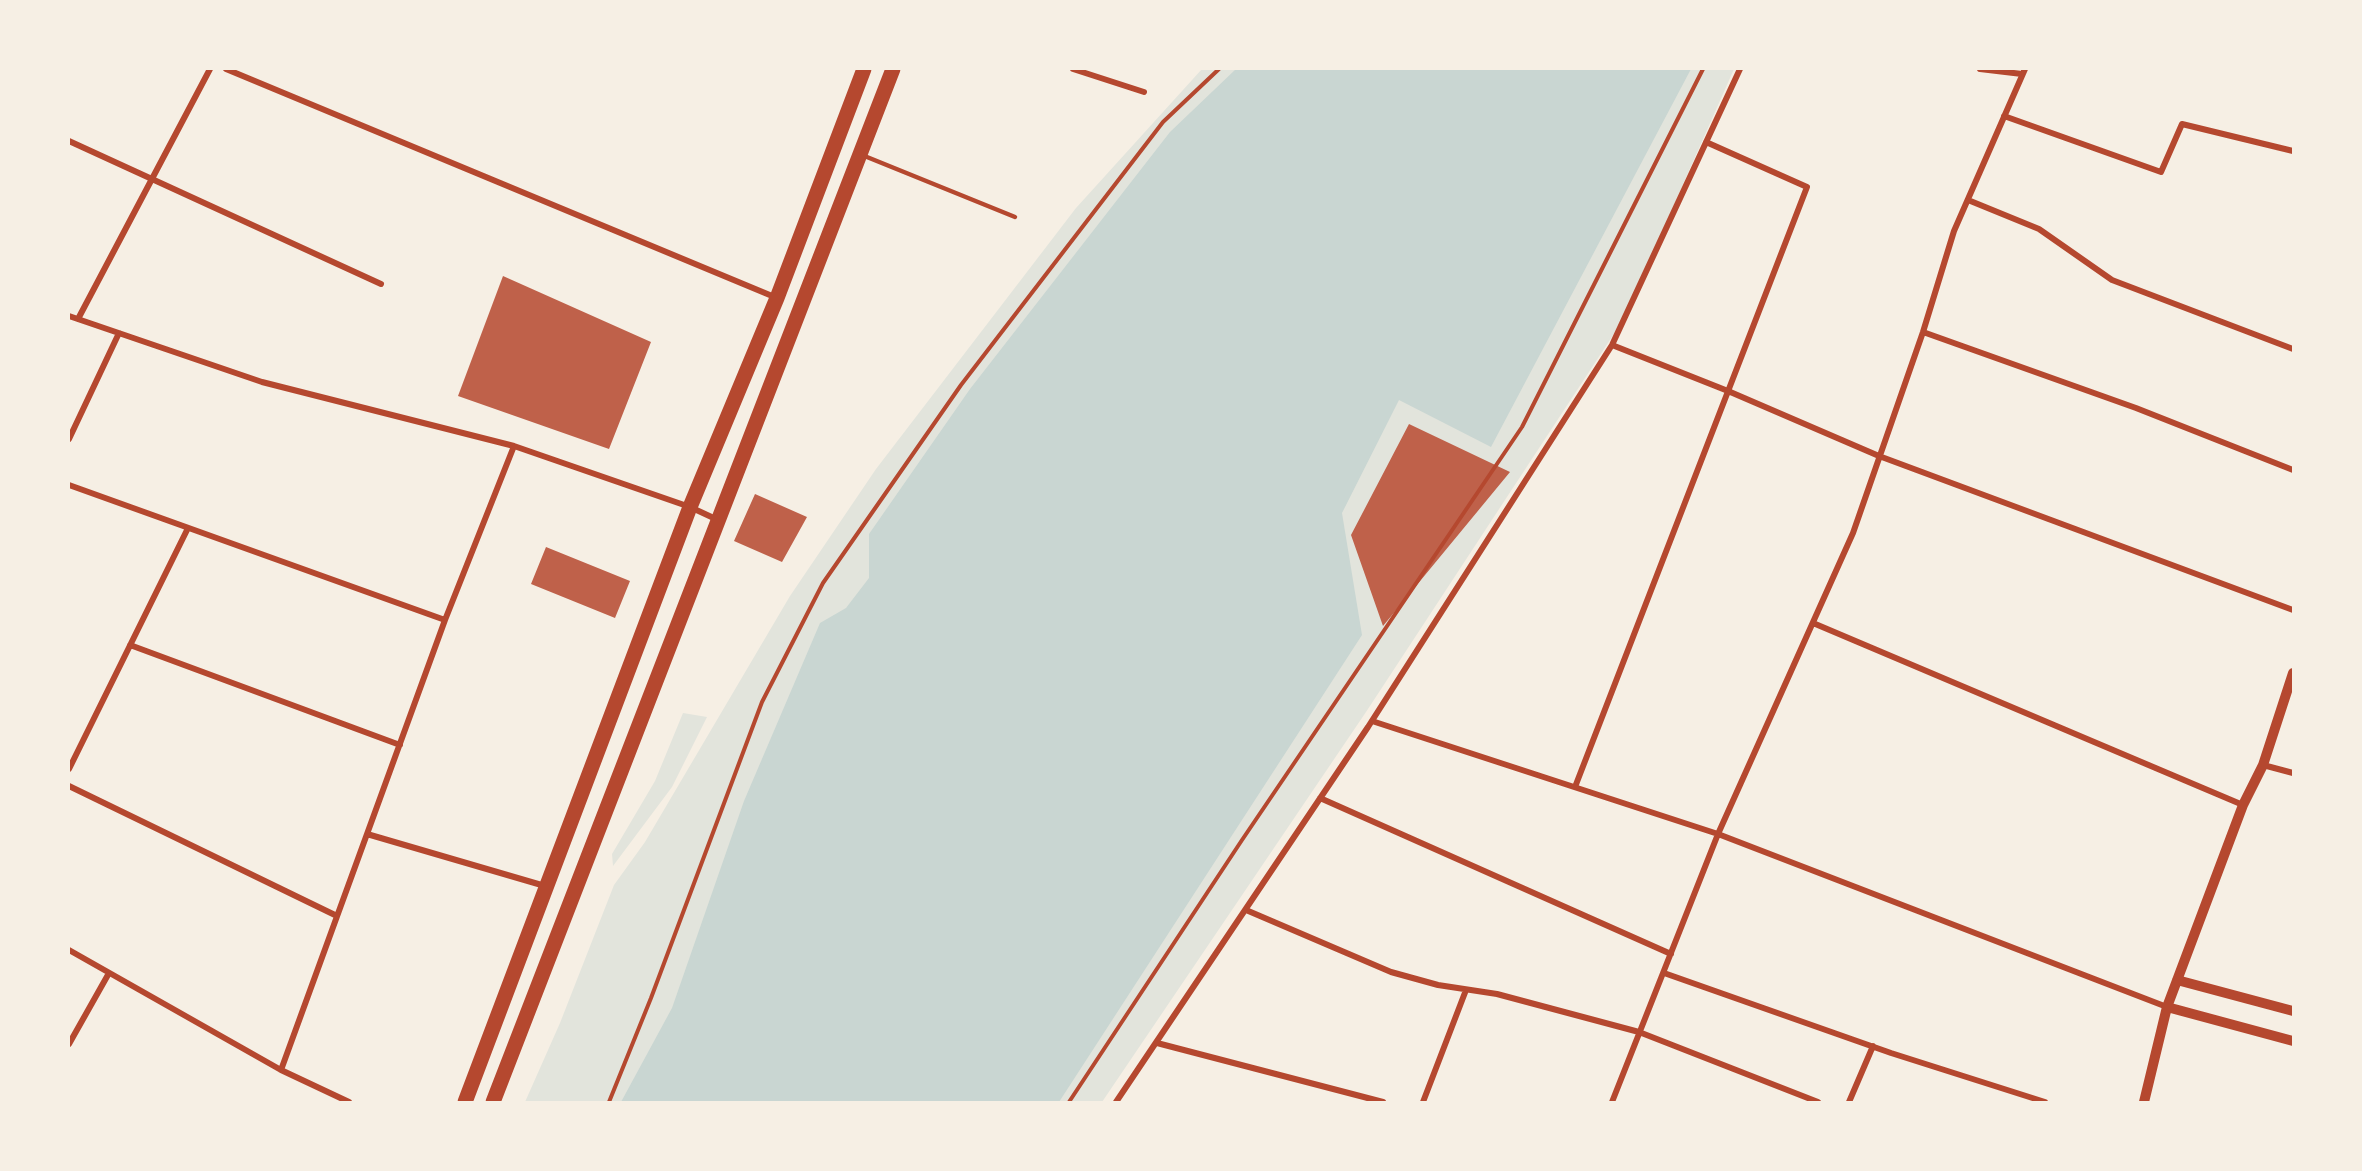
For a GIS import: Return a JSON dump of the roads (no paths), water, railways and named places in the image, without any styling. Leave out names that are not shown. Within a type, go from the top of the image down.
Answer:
[{"type":"highway","points":[[465,1102],[690,507],[777,298],[864,69]]},
{"type":"highway","points":[[493,1102],[893,69]]},
{"type":"street","points":[[78,319],[210,69]]},
{"type":"street","points":[[226,69],[777,298]]},
{"type":"street","points":[[1073,69],[1144,92]]},
{"type":"street","points":[[1116,1102],[1372,721],[1612,345],[1740,69]]},
{"type":"street","points":[[1612,1102],[1718,834],[1853,533],[1923,332],[1954,231],[2024,72],[1980,69]]},
{"type":"street","points":[[2004,116],[2161,172],[2182,124],[2293,151]]},
{"type":"street","points":[[69,141],[381,284]]},
{"type":"street","points":[[1575,787],[1807,187],[1706,142]]},
{"type":"street","points":[[1968,200],[2040,228],[2112,280],[2293,349]]},
{"type":"street","points":[[69,316],[262,382],[514,446],[690,507],[719,520]]},
{"type":"street","points":[[1923,332],[2136,408],[2293,470]]},
{"type":"street","points":[[69,438],[119,333]]},
{"type":"street","points":[[1612,345],[1728,391],[1879,456],[2293,610]]},
{"type":"street","points":[[281,1070],[445,620],[514,446]]},
{"type":"street","points":[[69,485],[445,620]]},
{"type":"street","points":[[69,769],[188,528]]},
{"type":"street","points":[[1813,623],[2243,805]]},
{"type":"street","points":[[130,645],[399,745]]},
{"type":"street","points":[[2144,1102],[2167,1007],[2243,805],[2263,765],[2293,673]]},
{"type":"street","points":[[1372,721],[1718,834],[2167,1007],[2293,1041]]},
{"type":"street","points":[[2263,765],[2293,773]]},
{"type":"street","points":[[69,786],[337,916]]},
{"type":"street","points":[[1320,798],[1671,954]]},
{"type":"street","points":[[367,834],[547,887]]},
{"type":"street","points":[[1246,910],[1391,972],[1438,986],[1538,1004],[1639,1032],[1818,1102]]},
{"type":"street","points":[[69,950],[281,1070],[349,1102]]},
{"type":"street","points":[[69,1044],[109,973]]},
{"type":"street","points":[[1664,973],[1873,1046],[2045,1102]]},
{"type":"street","points":[[2177,980],[2293,1011]]},
{"type":"street","points":[[1423,1102],[1466,990]]},
{"type":"street","points":[[1157,1043],[1383,1102]]},
{"type":"street","points":[[1849,1102],[1873,1046]]},
{"type":"lane","points":[[861,154],[1015,217]]}]
